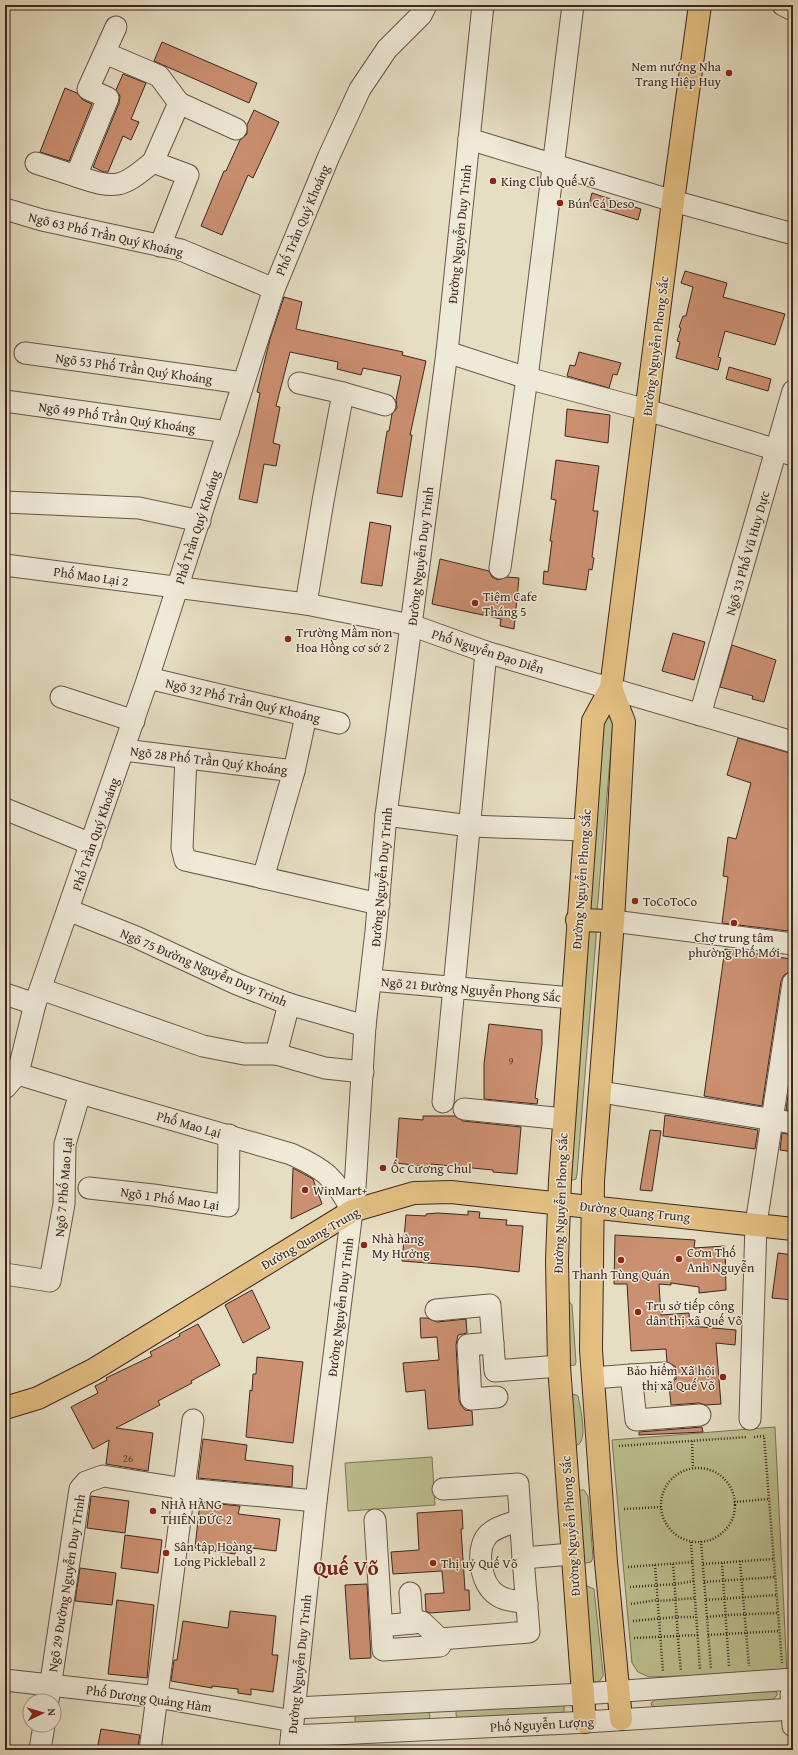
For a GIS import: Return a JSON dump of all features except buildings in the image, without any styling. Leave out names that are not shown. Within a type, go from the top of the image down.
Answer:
[{"type":"main road","name":"Đường Nguyễn Phong Sắc","points":[[585,1722],[559,1373],[557,1260],[559,1203],[577,920],[593,721],[611,688],[648,410],[673,201],[700,5]]},
{"type":"main road","name":"Đường Nguyễn Phong Sắc","points":[[611,688],[624,722],[613,921],[593,1206],[591,1342],[598,1466],[621,1719]]},
{"type":"main road","points":[[577,920],[613,921]]},
{"type":"main road","name":"Đường Quang Trung","points":[[5,1408],[38,1398],[93,1370],[352,1211],[414,1193],[451,1192],[593,1206],[793,1229]]},
{"type":"main road","points":[[559,1373],[593,1378]]},
{"type":"main road","points":[[565,1469],[598,1466]]},
{"type":"street","name":"Phố Trần Quý Khoáng","points":[[9,1077],[134,721],[274,289],[329,156],[360,90],[387,49],[421,15],[426,5]]},
{"type":"street","name":"Đường Nguyễn Duy Trinh","points":[[292,1729],[316,1501],[354,1204],[365,1026],[379,904],[386,816],[447,352],[483,5]]},
{"type":"street","points":[[500,568],[527,378],[552,165],[573,5]]},
{"type":"street","points":[[783,5],[793,10]]},
{"type":"street","points":[[76,176],[108,98],[88,89],[116,28]]},
{"type":"street","points":[[105,53],[159,76],[179,103],[236,129]]},
{"type":"street","points":[[36,163],[113,186],[132,179],[153,162],[179,103]]},
{"type":"street","points":[[469,139],[673,201],[793,234]]},
{"type":"street","points":[[153,162],[188,174],[160,246]]},
{"type":"street","name":"Ngõ 63 Phố Trần Quý Khoáng","points":[[5,209],[42,220],[181,250],[274,289]]},
{"type":"street","points":[[447,352],[527,378],[648,410],[785,452]]},
{"type":"street","name":"Ngõ 53 Phố Trần Quý Khoáng","points":[[25,353],[243,384]]},
{"type":"street","points":[[299,383],[343,393],[385,405]]},
{"type":"street","name":"Ngõ 33 Phố Vũ Huy Dực","points":[[700,715],[785,452],[793,391]]},
{"type":"street","points":[[306,604],[343,393]]},
{"type":"street","name":"Ngõ 49 Phố Trần Quý Khoáng","points":[[5,401],[228,432]]},
{"type":"street","points":[[5,502],[139,508],[200,521]]},
{"type":"street","name":"Phố Mao Lại 2","points":[[5,565],[178,588]]},
{"type":"street","name":"Phố Nguyễn Đạo Diễn","points":[[178,588],[306,604],[411,625],[486,652],[793,742]]},
{"type":"street","points":[[443,1102],[486,652]]},
{"type":"street","name":"Ngõ 32 Phố Trần Quý Khoáng","points":[[148,678],[339,723]]},
{"type":"street","points":[[61,697],[134,721]]},
{"type":"street","points":[[263,878],[294,770],[306,716]]},
{"type":"street","name":"Ngõ 28 Phố Trần Quý Khoáng","points":[[124,750],[294,770]]},
{"type":"street","points":[[186,758],[182,848],[186,860],[379,904]]},
{"type":"street","points":[[5,809],[91,844]]},
{"type":"street","points":[[386,816],[470,826],[584,830]]},
{"type":"street","name":"Ngõ 75 Đường Nguyễn Duy Trinh","points":[[68,910],[136,937],[237,984],[289,1004],[365,1026]]},
{"type":"street","points":[[613,921],[793,944]]},
{"type":"street","name":"Ngõ 21 Đường Nguyễn Phong Sắc","points":[[371,980],[572,998]]},
{"type":"street","points":[[750,1419],[756,1224],[793,983]]},
{"type":"street","points":[[5,994],[38,996],[203,1046],[244,1054],[276,1054],[325,1068],[363,1072]]},
{"type":"street","points":[[276,1054],[289,1004]]},
{"type":"street","name":"Phố Mao Lại","points":[[9,1077],[80,1093],[291,1154],[315,1165],[333,1179],[343,1192],[352,1211]]},
{"type":"street","points":[[601,1092],[793,1123]]},
{"type":"street","name":"Ngõ 7 Phố Mao Lại","points":[[5,1274],[50,1281],[64,1204],[65,1144],[80,1093]]},
{"type":"street","points":[[464,1109],[564,1119]]},
{"type":"street","name":"Ngõ 1 Phố Mao Lại","points":[[89,1188],[153,1194],[228,1206],[229,1135]]},
{"type":"street","points":[[436,1310],[490,1305],[493,1343],[495,1371],[497,1405],[471,1399],[468,1345],[493,1343]]},
{"type":"street","points":[[470,1373],[495,1371],[559,1373]]},
{"type":"street","points":[[593,1378],[665,1373]]},
{"type":"street","points":[[631,1375],[636,1420],[700,1415]]},
{"type":"street","points":[[150,1750],[193,1420]]},
{"type":"street","name":"Ngõ 29 Đường Nguyễn Duy Trinh","points":[[49,1693],[80,1489],[86,1482],[103,1476],[185,1489],[316,1501]]},
{"type":"street","points":[[440,1639],[529,1632],[518,1484],[443,1489]]},
{"type":"street","points":[[375,1520],[382,1626],[384,1650],[440,1646],[440,1639],[422,1622],[382,1626]]},
{"type":"street","points":[[520,1520],[495,1530],[486,1537],[482,1548],[482,1564],[485,1580],[490,1589],[497,1596],[527,1603]]},
{"type":"street","points":[[523,1558],[572,1554]]},
{"type":"street","points":[[410,1593],[412,1623]]},
{"type":"street","points":[[292,1729],[442,1701],[619,1692],[788,1676],[793,1714]]},
{"type":"street","name":"Phố Dương Quảng Hàm","points":[[5,1680],[49,1693]]},
{"type":"street","name":"Phố Dương Quảng Hàm","points":[[62,1693],[157,1697],[292,1729]]},
{"type":"street","points":[[442,1701],[443,1729]]},
{"type":"street","name":"Phố Nguyễn Lượng","points":[[292,1729],[443,1729],[621,1719],[793,1714]]},
{"type":"street","points":[[40,1750],[43,1733]]},
{"type":"path","points":[[619,1446],[764,1436],[779,1631],[788,1676]]},
{"type":"path","points":[[692,1441],[693,1468]]},
{"type":"path","points":[[693,1468],[707,1470],[720,1476],[730,1487],[734,1502],[732,1517],[727,1526],[716,1537],[701,1542],[691,1542],[670,1529],[664,1519],[661,1507],[663,1494],[669,1482],[680,1473],[693,1468]]},
{"type":"path","points":[[734,1502],[769,1499]]},
{"type":"path","points":[[624,1509],[661,1507]]},
{"type":"path","points":[[691,1542],[700,1671]]},
{"type":"path","points":[[701,1542],[711,1670]]},
{"type":"path","points":[[703,1564],[773,1559]]},
{"type":"path","points":[[740,1561],[749,1668]]},
{"type":"path","points":[[628,1567],[693,1562]]},
{"type":"path","points":[[722,1562],[730,1669]]},
{"type":"path","points":[[673,1564],[676,1584],[675,1600],[677,1636],[681,1672]]},
{"type":"path","points":[[655,1565],[657,1600],[660,1619],[659,1637],[663,1674]]},
{"type":"path","points":[[704,1582],[775,1577]]},
{"type":"path","points":[[630,1587],[657,1586],[694,1581]]},
{"type":"path","points":[[706,1600],[725,1600],[743,1596],[776,1595]]},
{"type":"path","points":[[631,1604],[657,1600],[695,1598]]},
{"type":"path","points":[[707,1617],[726,1614],[778,1613]]},
{"type":"path","points":[[633,1621],[676,1617],[696,1617]]},
{"type":"path","points":[[708,1635],[779,1631]]},
{"type":"path","points":[[634,1638],[698,1635]]},
{"type":"green space","points":[[611,718],[613,725],[597,912],[588,915],[601,721]]},
{"type":"green space","points":[[585,931],[596,931],[596,938],[577,1174],[576,1179],[570,1181]]},
{"type":"green space","points":[[568,1300],[572,1305],[576,1362],[575,1365],[568,1366]]},
{"type":"green space","points":[[571,1393],[578,1396],[583,1425],[582,1440],[579,1444],[574,1446]]},
{"type":"green space","points":[[793,1417],[793,1662],[789,1662]]},
{"type":"green space","points":[[775,1427],[787,1673],[649,1677],[638,1672],[632,1663],[612,1440]]},
{"type":"green space","points":[[432,1457],[435,1505],[348,1511],[345,1463]]},
{"type":"green space","points":[[577,1490],[584,1490],[588,1496],[593,1558],[591,1562],[581,1564]]},
{"type":"green space","points":[[585,1585],[594,1589],[603,1673],[603,1676],[599,1682],[593,1681]]},
{"type":"green space","points":[[769,1691],[777,1692],[777,1695],[773,1700],[660,1707],[652,1706],[651,1703],[656,1699]]},
{"type":"green space","points":[[564,1704],[564,1712],[558,1714],[464,1719],[458,1718],[456,1715],[456,1711],[459,1708]]},
{"type":"green space","points":[[428,1709],[430,1716],[429,1720],[358,1725],[355,1721],[355,1713]]},
{"type":"place","name":"Nem nướng Nha Trang Hiệp Huy","points":[[729,73]]},
{"type":"place","name":"King Club Quế Võ","points":[[493,181]]},
{"type":"place","name":"Bún Cá Deso","points":[[560,203]]},
{"type":"place","name":"Tiệm Cafe Tháng 5","points":[[475,603]]},
{"type":"place","name":"Trường Mầm non Hoa Hồng cơ sở 2","points":[[288,639]]},
{"type":"place","name":"ToCoToCo","points":[[635,901]]},
{"type":"place","name":"Chợ trung tâm phường Phố Mới","points":[[734,923]]},
{"type":"place","name":"Ốc Cương Chul","points":[[383,1168]]},
{"type":"place","name":"WinMart+","points":[[305,1190]]},
{"type":"place","name":"Nhà hàng My Hưởng","points":[[364,1245]]},
{"type":"place","name":"Cơm Thố Anh Nguyễn","points":[[679,1259]]},
{"type":"place","name":"Thanh Tùng Quán","points":[[621,1260]]},
{"type":"place","name":"Trụ sở tiếp công dân thị xã Quế Võ","points":[[638,1312]]},
{"type":"place","name":"Bảo hiểm Xã hội thị xã Quế Võ","points":[[723,1377]]},
{"type":"place","name":"NHÀ HÀNG THIÊN ĐỨC 2","points":[[153,1511]]},
{"type":"place","name":"Sân tập Hoàng Long Pickleball 2","points":[[166,1553]]},
{"type":"place","name":"Thị uỷ Quế Võ","points":[[433,1563]]},
{"type":"district","name":"Quế Võ","points":[[346,1568]]}]
